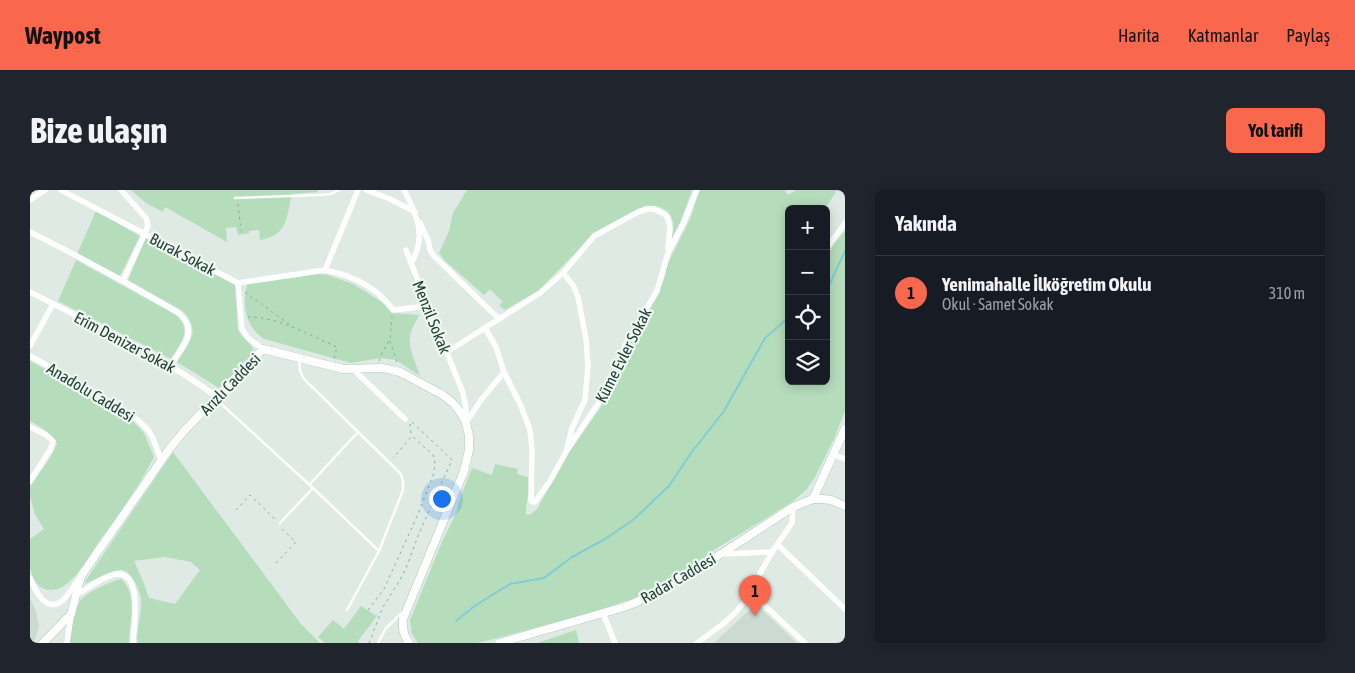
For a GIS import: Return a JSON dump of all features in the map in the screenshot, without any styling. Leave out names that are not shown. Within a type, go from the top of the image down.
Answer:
[{"type":"street","points":[[30,200],[45,190]]},
{"type":"street","name":"Burak Sokak","points":[[61,190],[239,285]]},
{"type":"street","points":[[121,190],[146,218],[148,226],[123,281]]},
{"type":"street","points":[[325,270],[358,190]]},
{"type":"street","points":[[366,190],[390,199],[415,212],[425,232],[432,254],[499,319]]},
{"type":"street","name":"Menzil Sokak","points":[[404,190],[415,212],[418,225],[417,250],[411,263],[463,393],[466,423]]},
{"type":"street","name":"Küme Evler Sokak","points":[[668,252],[683,224],[697,190]]},
{"type":"street","name":"Küme Evler Sokak","points":[[447,352],[540,293],[563,273],[594,236],[638,212],[648,209],[658,210],[666,215],[670,228],[668,252],[657,291],[625,345],[611,382],[603,396],[566,452],[539,499],[535,502],[532,502],[530,430],[519,401],[504,372],[496,347],[485,328]]},
{"type":"street","points":[[830,244],[845,223]]},
{"type":"street","points":[[30,232],[123,281],[184,317],[189,332],[187,339],[171,365]]},
{"type":"street","points":[[406,250],[411,263]]},
{"type":"street","points":[[263,349],[248,338],[242,329],[239,285],[325,270],[338,272],[370,288],[380,294],[392,310],[428,306]]},
{"type":"street","name":"Küme Evler Sokak","points":[[563,273],[573,285],[578,297],[586,339],[588,366],[585,400],[572,428],[566,452]]},
{"type":"street","name":"Erim Denizer Sokak","points":[[30,292],[171,365],[216,397]]},
{"type":"street","points":[[30,346],[53,304]]},
{"type":"street","name":"Arızlı Caddesi","points":[[71,614],[81,576],[161,460],[184,431],[263,349],[332,367],[353,369],[377,368],[399,372],[449,399],[461,413],[466,423]]},
{"type":"street","name":"Anadolu Caddesi","points":[[30,356],[72,378],[138,420],[153,438],[161,460]]},
{"type":"street","points":[[353,369],[405,419]]},
{"type":"street","points":[[410,643],[404,635],[403,619],[464,471],[469,450],[469,436],[466,423],[476,407],[504,372]]},
{"type":"street","points":[[30,426],[53,441],[50,450],[30,481]]},
{"type":"street","points":[[845,429],[813,499],[831,500],[845,506]]},
{"type":"street","points":[[834,455],[845,459]]},
{"type":"street","name":"Radar Caddesi","points":[[499,643],[636,602],[721,554],[793,507],[813,499]]},
{"type":"street","points":[[697,643],[735,613],[751,592],[772,552],[792,523],[793,507]]},
{"type":"street","points":[[778,544],[845,609]]},
{"type":"street","points":[[721,554],[772,552]]},
{"type":"street","points":[[76,595],[111,576],[117,574],[127,578],[131,584],[136,602],[133,643]]},
{"type":"street","points":[[30,578],[40,598],[49,604],[54,604],[60,603],[64,599],[81,576]]},
{"type":"street","points":[[751,592],[805,643]]},
{"type":"street","points":[[603,613],[615,643]]},
{"type":"street","points":[[43,643],[71,614]]},
{"type":"street","points":[[67,643],[71,614]]},
{"type":"lane","points":[[236,198],[320,195],[331,194],[338,190]]},
{"type":"lane","points":[[299,358],[300,371],[304,379],[401,474],[404,485],[379,551],[347,610]]},
{"type":"lane","points":[[216,397],[379,551]]},
{"type":"lane","points":[[310,485],[358,432]]},
{"type":"lane","points":[[280,524],[313,488]]},
{"type":"lane","points":[[378,643],[386,628],[407,608]]},
{"type":"path","points":[[236,198],[241,231]]},
{"type":"path","points":[[239,285],[296,329]]},
{"type":"path","points":[[392,310],[390,340],[399,372]]},
{"type":"path","points":[[240,318],[267,318],[336,347],[332,367]]},
{"type":"path","points":[[377,368],[382,353],[390,340]]},
{"type":"path","points":[[368,610],[384,589],[418,514],[434,473],[435,459],[412,436],[410,421],[452,460],[420,531],[406,568],[383,607],[369,643]]},
{"type":"path","points":[[389,463],[412,436]]},
{"type":"path","points":[[236,510],[250,495],[280,524],[278,526],[296,542],[276,563]]},
{"type":"shaded area","points":[[30,598],[36,612],[39,627],[34,643],[30,643]]},
{"type":"shaded area","points":[[756,604],[797,643],[714,643],[730,628]]},
{"type":"green space","points":[[131,190],[319,190],[317,192],[292,194],[285,224],[276,234],[269,238],[260,240],[259,230],[238,235],[236,227],[226,228],[227,242],[165,207],[163,212],[146,203]]},
{"type":"green space","points":[[467,190],[692,190],[680,223],[672,238],[673,224],[669,213],[658,206],[644,206],[592,236],[539,290],[505,310],[499,306],[503,302],[490,289],[484,295],[444,260],[439,253],[449,231],[453,213]]},
{"type":"green space","points":[[699,190],[785,190],[788,195],[796,190],[837,190],[828,205],[785,205],[785,385],[830,385],[830,252],[845,231],[845,411],[834,439],[815,477],[806,490],[792,502],[714,550],[690,568],[632,599],[583,615],[486,641],[476,643],[418,643],[412,634],[410,620],[457,511],[458,503],[472,468],[492,475],[495,464],[518,469],[517,474],[528,477],[529,491],[526,514],[530,515],[537,509],[571,449],[601,407],[628,344],[655,299],[664,279],[668,263],[691,217]]},
{"type":"green space","points":[[96,211],[140,236],[120,276],[77,254]]},
{"type":"green space","points":[[146,238],[235,285],[238,330],[254,352],[219,388],[177,362],[192,337],[193,331],[189,318],[183,311],[128,280]]},
{"type":"green space","points":[[76,260],[178,316],[184,327],[184,332],[181,343],[171,359],[58,301]]},
{"type":"green space","points":[[319,274],[328,275],[353,284],[382,302],[392,313],[419,315],[411,332],[410,342],[411,352],[420,376],[396,360],[380,358],[351,363],[264,339],[258,334],[246,315],[247,284]]},
{"type":"green space","points":[[30,361],[130,418],[144,433],[154,457],[142,479],[86,562],[70,581],[57,589],[50,590],[39,586],[35,581],[30,566],[30,539],[44,529],[35,514],[30,497],[30,487],[50,458],[57,444],[49,433],[30,421]]},
{"type":"green space","points":[[173,452],[301,624],[320,643],[138,643],[141,598],[132,577],[125,571],[118,570],[85,584]],"holes":[[[165,557],[191,562],[200,570],[175,604],[149,598],[134,561]]]},
{"type":"green space","points":[[121,579],[127,585],[130,593],[132,609],[129,643],[70,643],[73,622],[80,601],[87,594]]},
{"type":"green space","points":[[361,606],[377,616],[358,641],[359,643],[325,643],[318,637],[333,620],[344,629]]},
{"type":"green space","points":[[576,630],[579,643],[537,643]]},
{"type":"waterway","points":[[830,283],[845,251]]},
{"type":"waterway","points":[[456,621],[476,605],[510,584],[544,578],[572,557],[605,539],[633,520],[669,486],[691,453],[724,411],[765,338],[785,320]]},
{"type":"place","name":"Yenimahalle İlköğretim Okulu","points":[[755,616]]}]
